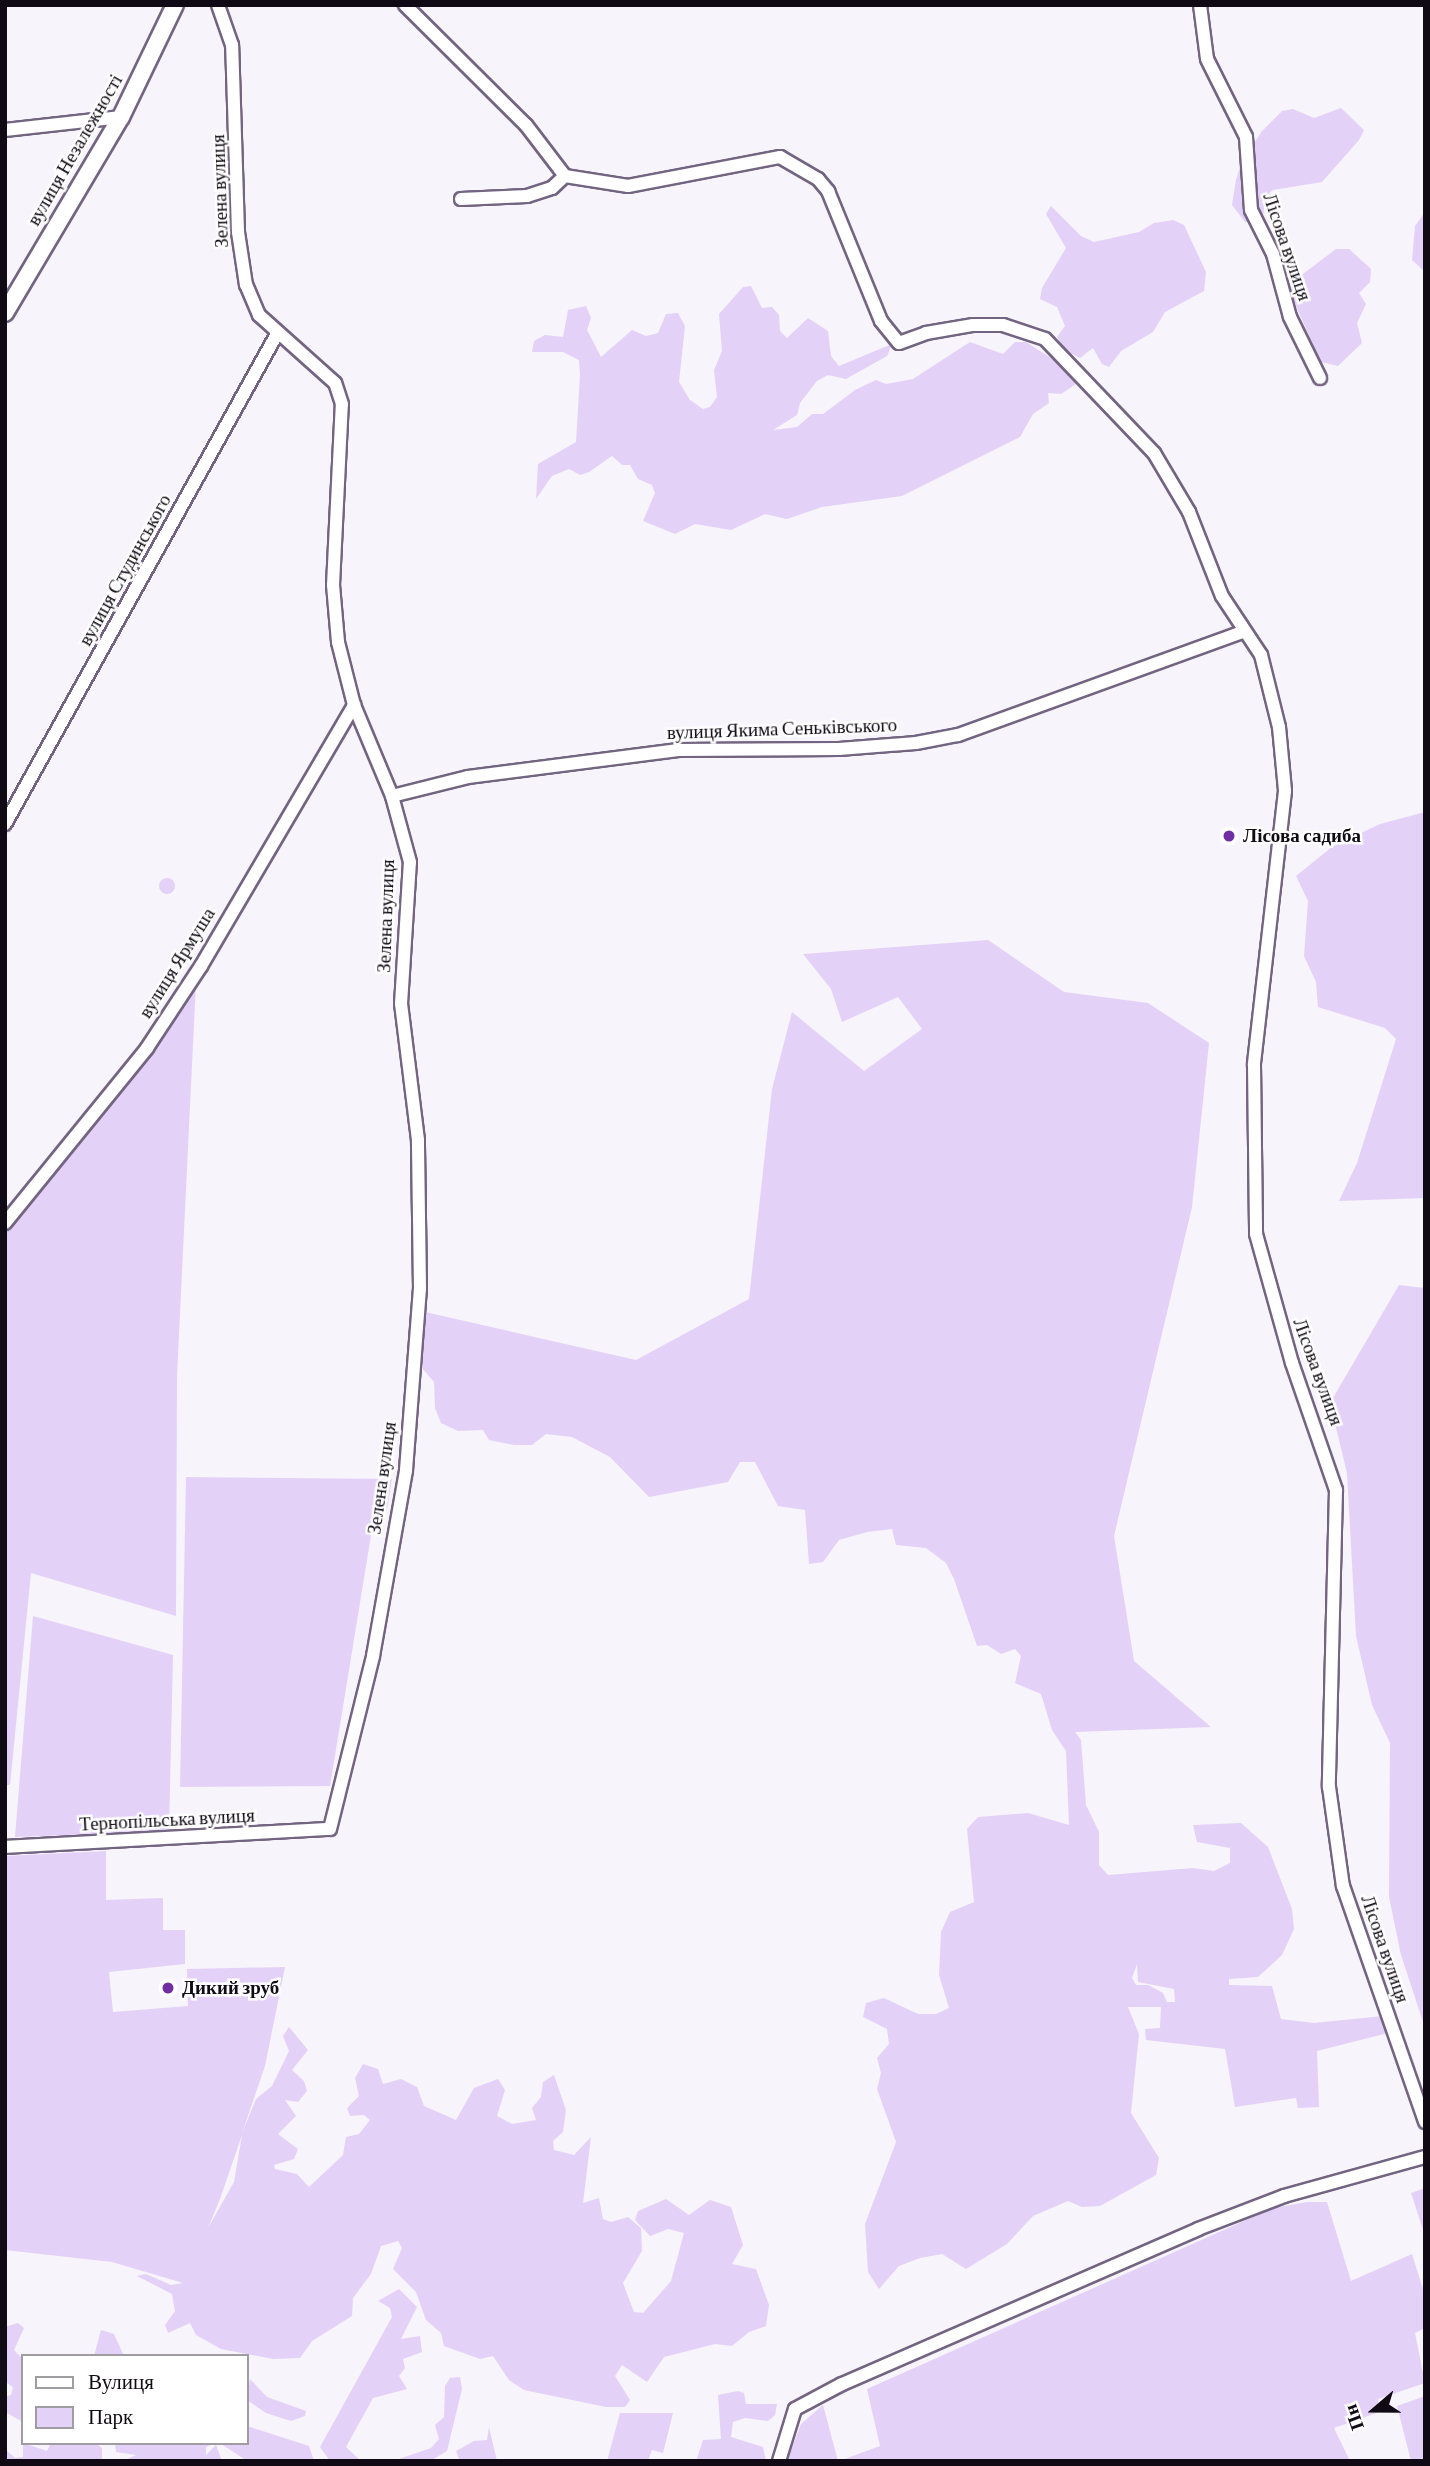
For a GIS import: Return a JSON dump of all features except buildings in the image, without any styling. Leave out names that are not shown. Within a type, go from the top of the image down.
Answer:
[{"type":"street","name":"вулиця Незалежності","points":[[5,313],[121,117],[176,5]]},
{"type":"street","name":"Зелена вулиця","points":[[218,5],[232,45],[238,232],[246,285],[259,315],[277,334],[335,383],[342,404],[333,585],[338,642],[354,705],[392,796],[410,862],[401,1004],[418,1140],[420,1289],[406,1470],[373,1656],[330,1829]]},
{"type":"street","points":[[405,5],[526,125],[565,176],[552,188],[527,196],[461,199]]},
{"type":"street","name":"Лісова вулиця","points":[[1200,5],[1207,59],[1246,137],[1251,210],[1273,254],[1290,317],[1320,378]]},
{"type":"street","points":[[5,130],[121,117]]},
{"type":"street","name":"Лісова вулиця","points":[[565,176],[628,186],[772,157],[818,179],[846,226],[881,321],[900,343],[926,332],[1003,326],[1045,340],[1091,383],[1154,453],[1176,488],[1242,632],[1261,655],[1271,687],[1285,791],[1254,1065],[1256,1234],[1287,1350],[1336,1490],[1329,1787],[1343,1886],[1425,2122]]},
{"type":"street","name":"вулиця Студинського","points":[[5,824],[277,334]]},
{"type":"street","name":"вулиця Якима Сеньківського","points":[[392,796],[468,777],[678,750],[839,749],[916,743],[958,735],[1242,632]]},
{"type":"street","name":"вулиця Ярмуша","points":[[5,1223],[147,1048],[201,966],[354,705]]},
{"type":"street","name":"Тернопільська вулиця","points":[[5,1847],[330,1829]]},
{"type":"street","points":[[779,2461],[795,2409],[842,2384],[1198,2229],[1284,2196],[1425,2157]]},
{"type":"green space","points":[[1341,108],[1364,130],[1359,140],[1322,182],[1273,190],[1266,196],[1263,216],[1254,223],[1245,222],[1232,205],[1236,180],[1241,163],[1262,131],[1282,111],[1293,109],[1314,118]]},
{"type":"green space","points":[[1051,206],[1081,236],[1094,242],[1139,232],[1154,223],[1173,220],[1184,225],[1206,272],[1204,291],[1165,312],[1153,332],[1121,351],[1109,367],[1102,364],[1093,348],[1080,358],[1065,350],[1057,337],[1065,326],[1057,307],[1040,299],[1042,288],[1066,248],[1046,214]]},
{"type":"green space","points":[[1425,212],[1425,272],[1412,260],[1415,226]]},
{"type":"green space","points":[[1336,249],[1349,249],[1371,269],[1370,282],[1359,293],[1366,304],[1357,323],[1362,343],[1338,366],[1321,362],[1287,286]]},
{"type":"green space","points":[[751,286],[762,308],[772,307],[779,315],[780,331],[787,338],[808,318],[828,331],[831,356],[839,366],[892,344],[887,356],[846,379],[828,375],[817,381],[800,403],[797,415],[773,430],[797,427],[812,414],[823,414],[855,390],[876,380],[886,384],[913,379],[970,342],[1003,354],[1015,342],[1026,342],[1074,373],[1076,384],[1061,394],[1048,393],[1049,403],[1033,414],[1020,437],[902,496],[822,507],[787,519],[765,514],[731,530],[695,524],[675,534],[643,521],[655,493],[652,485],[638,479],[630,465],[622,465],[612,456],[580,475],[569,469],[552,476],[536,499],[538,464],[576,442],[580,375],[579,360],[563,352],[532,352],[534,341],[545,335],[563,337],[568,310],[586,306],[591,318],[587,330],[601,357],[632,330],[646,336],[658,333],[666,314],[678,313],[685,326],[679,382],[690,400],[703,409],[710,407],[717,397],[714,370],[722,351],[719,314],[743,287]]},
{"type":"green space","points":[[1425,812],[1425,1198],[1339,1201],[1357,1163],[1396,1039],[1385,1028],[1318,1007],[1316,982],[1304,956],[1308,901],[1296,876],[1332,847],[1380,824]]},
{"type":"green space","points":[[167,878],[175,886],[167,894],[159,886]]},
{"type":"green space","points":[[988,940],[1064,992],[1148,1003],[1209,1043],[1192,1207],[1114,1536],[1134,1661],[1211,1727],[1075,1732],[1081,1740],[1086,1805],[1099,1832],[1099,1865],[1108,1875],[1193,1868],[1214,1871],[1230,1863],[1230,1848],[1197,1842],[1193,1825],[1241,1823],[1268,1847],[1292,1909],[1294,1929],[1282,1955],[1258,1977],[1229,1979],[1229,1985],[1272,1986],[1281,2019],[1314,2023],[1383,2016],[1388,2033],[1317,2051],[1319,2107],[1298,2108],[1296,2098],[1235,2107],[1225,2049],[1146,2040],[1145,2029],[1160,2028],[1161,2007],[1128,2007],[1139,2034],[1131,2113],[1159,2158],[1156,2175],[1100,2206],[1082,2207],[1068,2201],[1033,2216],[1007,2244],[966,2269],[942,2254],[920,2258],[899,2266],[879,2289],[868,2272],[865,2224],[896,2142],[877,2089],[881,2073],[877,2058],[889,2044],[887,2029],[863,2017],[866,2003],[884,1998],[918,2014],[936,2014],[949,2008],[939,1975],[941,1932],[950,1912],[974,1902],[967,1829],[978,1817],[1028,1813],[1069,1825],[1066,1751],[1052,1730],[1041,1694],[1015,1683],[1021,1656],[1015,1649],[1001,1654],[987,1645],[977,1646],[946,1563],[926,1548],[896,1545],[892,1529],[867,1532],[839,1540],[823,1562],[809,1564],[805,1510],[778,1506],[755,1462],[740,1462],[728,1482],[649,1497],[610,1457],[572,1437],[546,1434],[532,1445],[514,1445],[489,1440],[483,1430],[458,1431],[441,1423],[435,1408],[434,1382],[422,1368],[425,1312],[636,1360],[749,1299],[772,1089],[792,1012],[864,1071],[922,1029],[898,997],[842,1022],[831,989],[803,954]],"holes":[[[1137,1964],[1138,1982],[1174,1989],[1175,2002],[1167,2002],[1163,1993],[1148,1985],[1136,1985],[1132,1978]]]},
{"type":"green space","points":[[191,981],[196,982],[177,1376],[176,1616],[31,1573],[10,1785],[5,1785],[5,1227],[120,1094]]},
{"type":"green space","points":[[1399,1285],[1425,1288],[1425,2028],[1401,1955],[1389,1897],[1390,1743],[1372,1705],[1356,1636],[1347,1473],[1330,1403]]},
{"type":"green space","points":[[186,1477],[392,1479],[387,1510],[375,1511],[330,1786],[180,1787]]},
{"type":"green space","points":[[33,1616],[173,1655],[169,1831],[15,1837]]},
{"type":"green space","points":[[106,1851],[106,1900],[163,1898],[163,1930],[185,1930],[185,1964],[109,1972],[113,2012],[188,2006],[187,1969],[285,1967],[265,2066],[242,2133],[256,2099],[272,2086],[289,2051],[283,2036],[289,2027],[308,2050],[292,2070],[304,2081],[307,2091],[298,2102],[285,2100],[296,2116],[278,2134],[298,2149],[294,2159],[274,2165],[275,2169],[297,2174],[309,2187],[343,2155],[346,2137],[359,2134],[370,2120],[364,2115],[350,2116],[347,2108],[359,2096],[355,2078],[363,2064],[378,2069],[383,2084],[401,2079],[417,2087],[424,2106],[456,2120],[474,2088],[498,2079],[505,2090],[497,2116],[512,2124],[536,2120],[532,2108],[541,2097],[543,2082],[554,2075],[566,2110],[563,2132],[553,2141],[554,2150],[574,2155],[591,2137],[583,2203],[599,2198],[603,2219],[611,2222],[628,2217],[641,2228],[642,2251],[623,2283],[634,2312],[643,2313],[671,2281],[684,2233],[668,2229],[650,2236],[635,2220],[638,2211],[666,2199],[689,2215],[710,2200],[731,2207],[743,2245],[732,2264],[756,2269],[769,2305],[766,2326],[749,2332],[732,2346],[715,2344],[664,2357],[647,2382],[622,2365],[615,2376],[630,2400],[625,2407],[606,2407],[524,2390],[509,2380],[493,2356],[480,2359],[444,2346],[441,2333],[426,2320],[416,2292],[393,2269],[402,2248],[398,2241],[381,2246],[371,2274],[353,2298],[352,2316],[312,2341],[300,2358],[273,2359],[221,2349],[196,2335],[190,2323],[168,2333],[165,2325],[175,2311],[172,2294],[137,2276],[146,2274],[171,2285],[183,2283],[112,2262],[5,2250],[5,1856]],"holes":[[[242,2135],[234,2182],[208,2228],[220,2199]]]},
{"type":"green space","points":[[1425,2188],[1425,2236],[1411,2193]]},
{"type":"green space","points":[[1307,2202],[1327,2202],[1351,2281],[1412,2254],[1425,2296],[1425,2328],[1415,2333],[1425,2383],[1378,2399],[1379,2412],[1334,2428],[1350,2461],[839,2461],[880,2446],[867,2389],[1273,2208]]},
{"type":"green space","points":[[399,2289],[417,2307],[401,2339],[420,2336],[422,2352],[403,2359],[405,2368],[399,2376],[407,2389],[373,2398],[346,2447],[361,2461],[330,2461],[320,2447],[392,2317],[390,2308],[378,2301]]},
{"type":"green space","points":[[18,2323],[24,2328],[14,2350],[21,2357],[21,2421],[5,2412],[5,2397],[11,2395],[13,2387],[5,2382],[5,2327]]},
{"type":"green space","points":[[101,2330],[114,2334],[123,2354],[95,2354]]},
{"type":"green space","points":[[460,2377],[462,2389],[447,2451],[430,2461],[393,2461],[431,2448],[439,2439],[435,2425],[444,2417],[445,2386],[450,2378]]},
{"type":"green space","points":[[250,2379],[267,2397],[306,2411],[305,2416],[291,2421],[266,2413],[248,2401]]},
{"type":"green space","points":[[738,2391],[744,2393],[746,2404],[777,2404],[775,2415],[768,2421],[745,2418],[733,2422],[731,2437],[763,2447],[766,2461],[696,2461],[703,2440],[721,2439],[718,2395]]},
{"type":"green space","points":[[1425,2396],[1425,2461],[1411,2461],[1397,2406]]},
{"type":"green space","points":[[823,2405],[838,2461],[787,2461],[801,2424]]},
{"type":"green space","points":[[620,2413],[673,2413],[663,2453],[652,2450],[648,2461],[607,2461]]},
{"type":"green space","points":[[248,2426],[309,2446],[314,2461],[247,2461],[223,2445],[248,2445]]},
{"type":"green space","points":[[489,2427],[497,2461],[459,2459],[456,2451],[474,2441],[487,2440]]},
{"type":"green space","points":[[23,2445],[47,2451],[50,2445],[98,2445],[102,2448],[102,2461],[5,2461],[5,2449],[15,2458],[23,2457]]},
{"type":"green space","points":[[115,2445],[210,2445],[206,2447],[206,2455],[216,2445],[222,2461],[123,2461],[136,2455],[116,2452]]},
{"type":"place","name":"Лісова садиба","points":[[1229,836]]},
{"type":"place","name":"Дикий зруб","points":[[168,1988]]}]
